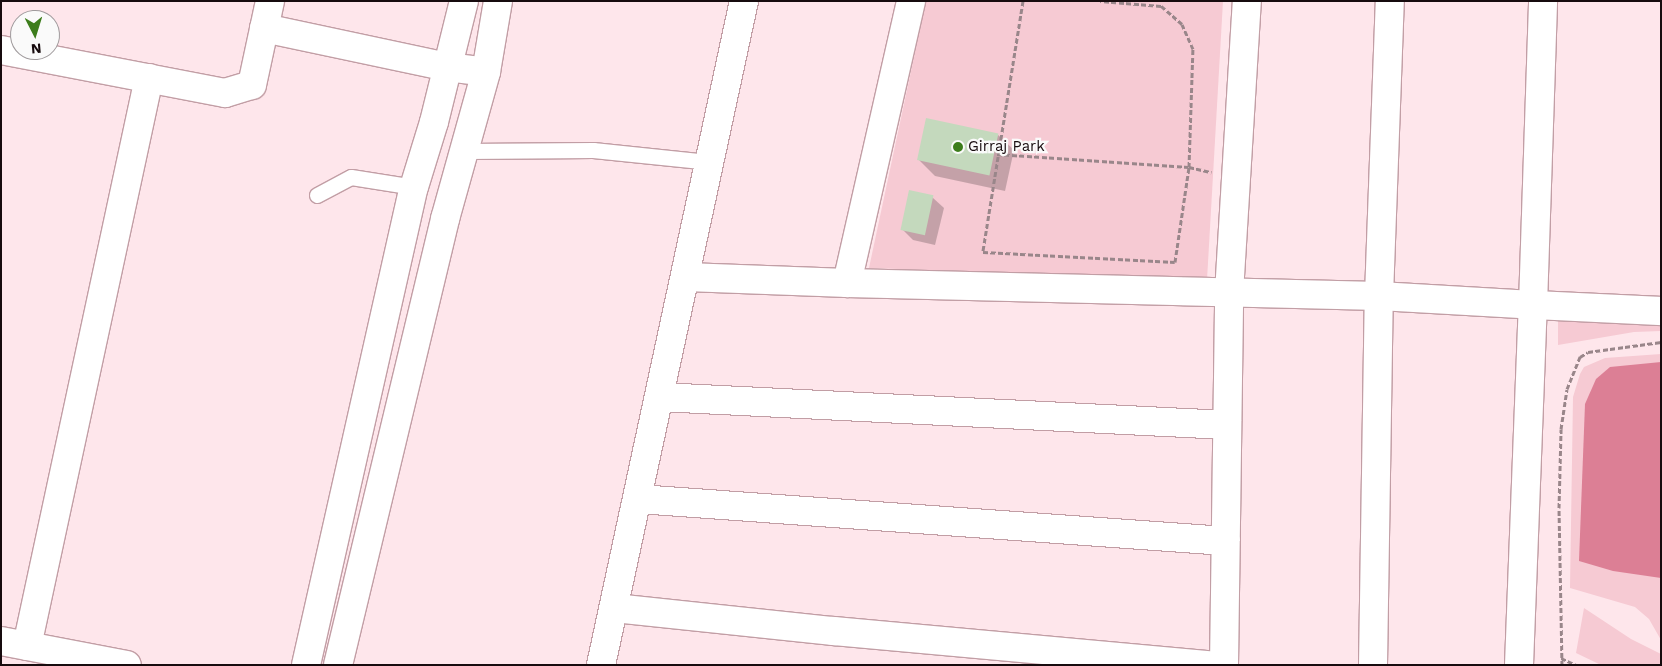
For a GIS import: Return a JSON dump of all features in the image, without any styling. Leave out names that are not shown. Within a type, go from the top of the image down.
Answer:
[{"type":"street","points":[[2,55],[149,78],[225,94],[252,85],[270,1]]},
{"type":"street","points":[[306,665],[414,187],[464,1]]},
{"type":"street","points":[[338,665],[445,218],[486,72],[498,1]]},
{"type":"street","points":[[601,665],[744,1]]},
{"type":"street","points":[[847,283],[911,1]]},
{"type":"street","points":[[1224,665],[1229,293],[1247,1]]},
{"type":"street","points":[[1372,665],[1379,296],[1390,1]]},
{"type":"street","points":[[1519,665],[1543,1]]},
{"type":"street","points":[[264,28],[447,67],[486,72]]},
{"type":"street","points":[[127,665],[14,644],[149,78]]},
{"type":"street","points":[[686,277],[847,283],[1379,296],[1661,311]]},
{"type":"street","points":[[660,396],[1227,425]]},
{"type":"street","points":[[638,499],[1225,541]]},
{"type":"street","points":[[614,608],[834,631],[1211,665]]},
{"type":"lane","points":[[465,151],[593,150],[710,162]]},
{"type":"lane","points":[[317,195],[351,177],[414,187]]},
{"type":"path","points":[[1023,1],[983,252],[1175,262],[1189,167],[1193,49],[1182,24],[1161,6],[1100,1]]},
{"type":"path","points":[[998,154],[1189,167]]},
{"type":"path","points":[[1562,665],[1559,508],[1561,430],[1567,388],[1572,372],[1580,357],[1588,352],[1661,342]]},
{"type":"path","points":[[1561,658],[1576,665]]},
{"type":"shaded area","points":[[926,1],[1223,1],[1207,280],[869,268]]},
{"type":"shaded area","points":[[1558,319],[1661,323],[1661,331],[1634,332],[1558,345]]},
{"type":"shaded area","points":[[1661,354],[1661,640],[1649,619],[1635,607],[1570,588],[1573,397],[1580,374],[1584,367],[1605,358]]},
{"type":"shaded area","points":[[1661,362],[1661,578],[1613,571],[1579,561],[1585,404],[1596,379],[1610,367]]},
{"type":"shaded area","points":[[1584,608],[1631,639],[1661,654],[1661,665],[1601,665],[1576,653]]},
{"type":"building","name":"Girraj Park","points":[[926,118],[998,133],[989,175],[917,160]]},
{"type":"building","points":[[909,190],[933,195],[925,235],[900,230]]},
{"type":"place","name":"Girraj Park","points":[[958,147]]}]
